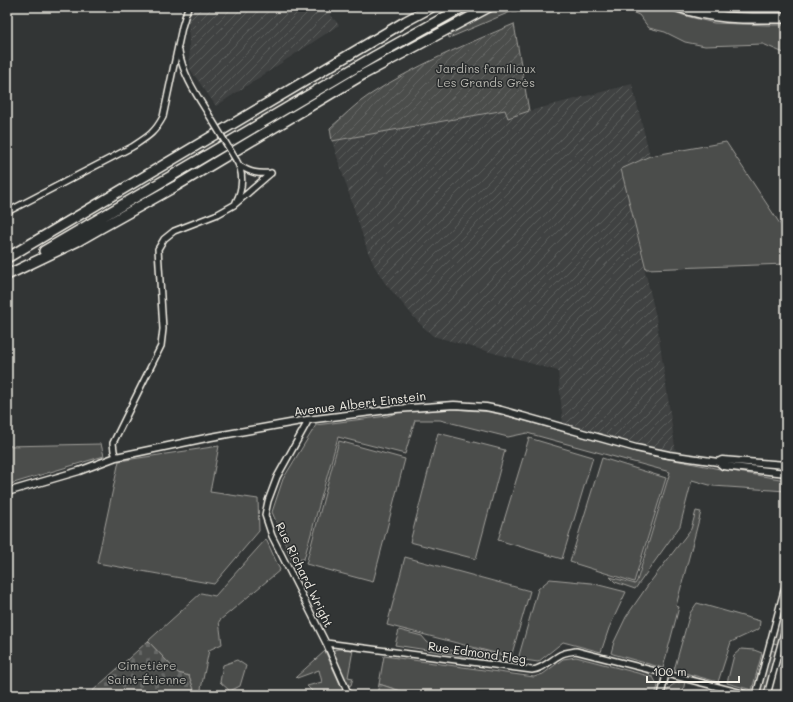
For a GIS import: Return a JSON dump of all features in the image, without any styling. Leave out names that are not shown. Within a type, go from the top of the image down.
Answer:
[{"type":"highway","points":[[406,21],[417,7]]},
{"type":"highway","points":[[7,258],[432,7]]},
{"type":"highway","points":[[7,274],[369,60],[463,7]]},
{"type":"highway","points":[[7,274],[88,235],[176,186],[364,74],[489,7]]},
{"type":"highway","points":[[679,7],[701,14],[720,17],[786,18]]},
{"type":"street","points":[[7,212],[132,147],[151,135],[163,117],[182,27],[188,7]]},
{"type":"street","points":[[116,457],[113,443],[161,346],[164,329],[158,249],[164,238],[174,231],[218,214],[234,205],[271,173],[262,174],[248,172],[240,166],[188,81],[181,64],[178,47]]},
{"type":"street","points":[[234,205],[240,194],[242,180],[240,166]]},
{"type":"street","name":"Avenue Albert Einstein","points":[[7,492],[79,471],[116,457],[204,439],[307,420],[396,409],[454,405],[471,405],[501,410],[651,452],[718,462],[722,460],[786,465]]},
{"type":"street","name":"Rue Richard Wright","points":[[307,420],[307,423],[277,478],[268,501],[265,515],[272,536],[326,643],[349,695]]},
{"type":"street","name":"Avenue Albert Einstein","points":[[718,462],[723,466],[786,473]]},
{"type":"street","points":[[756,695],[786,583]]},
{"type":"street","points":[[767,695],[786,625]]},
{"type":"street","name":"Rue Edmond Fleg","points":[[326,643],[532,670],[537,670],[562,654],[576,651],[750,695]]},
{"type":"street","points":[[661,695],[666,674]]},
{"type":"shaded area","points":[[191,7],[324,7],[339,25],[216,106],[190,69],[188,18]]},
{"type":"shaded area","points":[[632,84],[650,156],[621,169],[656,317],[676,453],[563,424],[558,371],[433,336],[419,323],[385,283],[375,267],[368,252],[332,141],[505,110],[508,118]]},
{"type":"green space","points":[[500,7],[550,7],[510,12],[449,38],[448,34]]},
{"type":"green space","points":[[619,7],[660,7],[686,16],[714,23],[786,25],[786,54],[763,44],[705,46],[685,42],[665,32],[649,28],[639,15]]},
{"type":"green space","name":"Jardins familiaux Les Grands Grès","points":[[514,24],[529,111],[508,118],[505,110],[332,141],[330,128],[353,107],[385,85],[458,48]]},
{"type":"green space","points":[[726,142],[786,233],[786,264],[646,269],[621,169],[650,156]]},
{"type":"green space","points":[[453,409],[492,412],[649,455],[786,480],[786,491],[713,486],[692,480],[680,526],[635,589],[615,582],[610,577],[635,584],[637,581],[670,472],[527,433],[508,437],[440,420],[415,420],[405,454],[338,437],[304,559],[292,560],[272,512],[283,479],[316,425],[387,416],[400,412]]},
{"type":"green space","points":[[438,433],[505,450],[476,559],[410,542]]},
{"type":"green space","points":[[529,438],[593,457],[562,559],[498,540]]},
{"type":"green space","points":[[339,441],[405,459],[373,582],[306,564]]},
{"type":"green space","points":[[101,444],[104,456],[7,485],[7,446]]},
{"type":"green space","points":[[219,446],[210,492],[258,499],[259,531],[214,584],[97,563],[119,461]]},
{"type":"green space","points":[[602,458],[666,478],[634,582],[570,562]]},
{"type":"green space","points":[[696,511],[701,512],[676,606],[679,607],[663,668],[611,653],[614,642],[626,617],[648,585],[691,529]]},
{"type":"green space","points":[[266,539],[280,570],[219,621],[222,644],[209,650],[201,689],[207,695],[196,695],[189,676],[178,673],[148,641],[201,593],[215,596]]},
{"type":"green space","points":[[405,557],[530,591],[511,657],[387,625]]},
{"type":"green space","points":[[550,579],[591,583],[626,592],[609,628],[601,652],[563,642],[538,662],[518,659],[538,589]]},
{"type":"green space","points":[[786,594],[786,615],[778,644],[773,643]]},
{"type":"green space","points":[[697,603],[760,621],[759,629],[731,642],[718,682],[674,670],[690,613]]},
{"type":"green space","points":[[399,630],[422,636],[427,642],[444,649],[463,652],[475,649],[511,658],[510,663],[395,645]]},
{"type":"green space","name":"Cimetière Saint-Étienne","points":[[148,641],[178,673],[189,676],[196,695],[88,695]]},
{"type":"green space","points":[[741,649],[754,650],[762,653],[752,690],[727,683],[734,655]]},
{"type":"green space","points":[[334,650],[353,650],[348,677],[353,678],[351,685],[348,686],[333,654]]},
{"type":"green space","points":[[771,650],[777,652],[765,695],[759,694]]},
{"type":"green space","points":[[325,651],[345,695],[316,695],[307,686],[322,682],[319,670],[297,678],[296,677]]},
{"type":"green space","points":[[384,656],[534,677],[543,674],[563,659],[576,657],[653,677],[658,686],[655,695],[413,695],[379,684]]},
{"type":"green space","points":[[237,660],[246,666],[240,686],[230,691],[220,682],[223,665]]},
{"type":"green space","points":[[685,682],[682,695],[666,695],[671,686]]},
{"type":"green space","points":[[379,684],[413,695],[377,695]]}]
